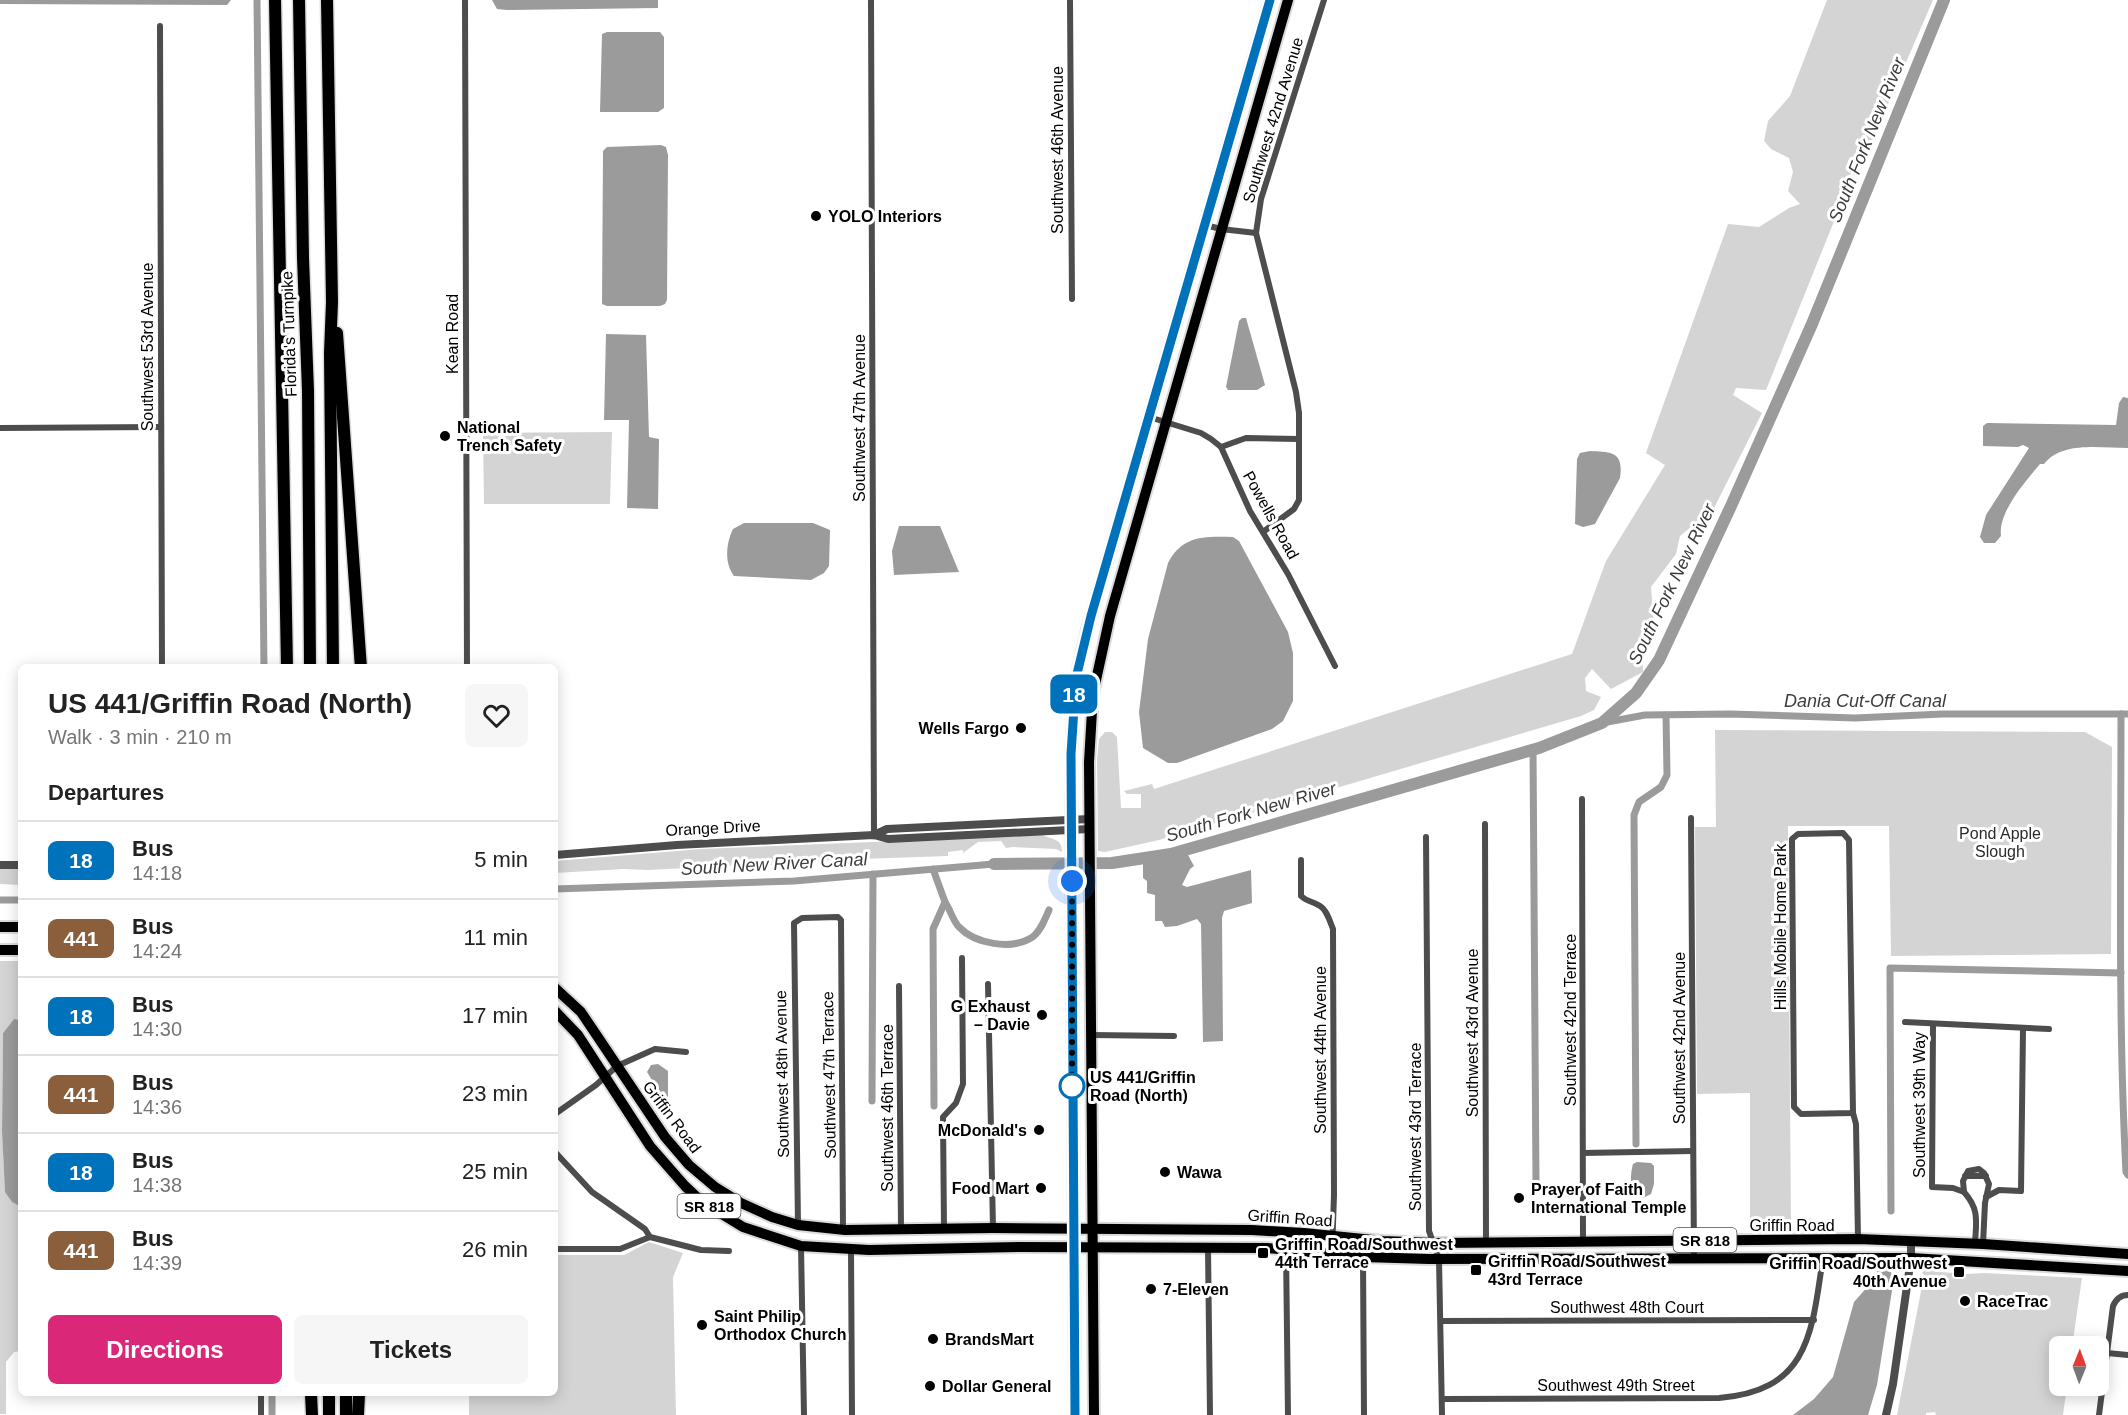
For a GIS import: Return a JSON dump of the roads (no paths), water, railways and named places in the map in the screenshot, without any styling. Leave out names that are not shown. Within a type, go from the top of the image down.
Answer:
[{"type":"highway","points":[[275,0],[287,664]]},
{"type":"highway","name":"Florida's Turnpike","points":[[299,0],[303,258],[308,391],[310,664]]},
{"type":"highway","points":[[327,0],[332,302],[330,353],[333,664]]},
{"type":"highway","points":[[332,302],[339,348],[361,664]]},
{"type":"highway","points":[[311,1396],[312,1415]]},
{"type":"highway","points":[[329,1396],[329,1415]]},
{"type":"highway","points":[[346,1396],[346,1415]]},
{"type":"highway","points":[[358,1415],[359,1396]]},
{"type":"main road","points":[[1076,1415],[1071,824],[1073,704],[1081,655],[1095,603],[1270,0]]},
{"type":"main road","points":[[1094,1415],[1089,824],[1090,729],[1095,685],[1104,636],[1288,0]]},
{"type":"main road","points":[[1261,33],[1268,43],[1270,62]]},
{"type":"main road","points":[[1095,603],[1102,615],[1104,636]]},
{"type":"main road","points":[[0,927],[18,927]]},
{"type":"main road","points":[[0,950],[18,950]]},
{"type":"main road","name":"Griffin Road","points":[[558,991],[581,1012],[665,1137],[689,1165],[715,1187],[741,1203],[772,1217],[798,1225],[843,1230],[993,1228],[1252,1230],[1434,1243],[1858,1239],[2128,1254]]},
{"type":"main road","points":[[1072,1006],[1079,1024],[1084,1032],[1090,1035]]},
{"type":"main road","name":"Griffin Road","points":[[558,1014],[578,1035],[650,1146],[702,1202],[743,1227],[801,1246],[851,1250],[1073,1247],[1286,1249],[1362,1257],[1439,1259],[1911,1258],[2128,1271]]},
{"type":"street","name":"Kean Road","points":[[465,0],[467,664]]},
{"type":"street","name":"Southwest 47th Avenue","points":[[871,0],[874,835]]},
{"type":"street","name":"Southwest 46th Avenue","points":[[1070,0],[1072,299]]},
{"type":"street","name":"Southwest 42nd Avenue","points":[[1256,233],[1261,199],[1324,0]]},
{"type":"street","name":"Southwest 53rd Avenue","points":[[159,26],[162,664]]},
{"type":"street","points":[[1205,225],[1221,230],[1256,233],[1291,368],[1299,412],[1299,500],[1294,509],[1263,532]]},
{"type":"street","points":[[1149,417],[1201,433],[1221,447],[1246,438],[1299,439]]},
{"type":"street","points":[[0,428],[160,427]]},
{"type":"street","name":"Powells Road","points":[[1221,447],[1250,511],[1288,574],[1335,666]]},
{"type":"street","name":"Southwest 42nd Terrace","points":[[1582,799],[1583,1241]]},
{"type":"street","name":"Southwest 42nd Avenue","points":[[1691,818],[1694,1258]]},
{"type":"street","name":"Orange Drive","points":[[874,835],[887,829],[978,824],[1089,824]]},
{"type":"street","points":[[963,835],[978,824]]},
{"type":"street","name":"Orange Drive","points":[[558,855],[874,835],[888,839],[963,835],[1071,824]]},
{"type":"street","name":"Southwest 43rd Avenue","points":[[1485,824],[1486,1242]]},
{"type":"street","name":"Hills Mobile Home Park","points":[[1853,1113],[1801,1114],[1794,1107],[1792,839],[1798,834],[1843,833],[1849,840],[1853,1113],[1856,1124],[1858,1239]]},
{"type":"street","name":"Southwest 43rd Terrace","points":[[1426,837],[1429,1231],[1439,1259],[1442,1321],[1442,1415]]},
{"type":"street","name":"Southwest 44th Avenue","points":[[1301,860],[1301,896],[1306,901],[1320,906],[1333,929],[1334,1195],[1332,1254]]},
{"type":"street","points":[[0,865],[18,865]]},
{"type":"street","name":"Southwest 47th Terrace","points":[[794,923],[802,918],[838,917],[841,920],[843,1230]]},
{"type":"street","name":"Southwest 48th Avenue","points":[[794,923],[798,1225]]},
{"type":"street","points":[[944,1229],[943,1117],[956,1103],[963,1084],[962,958]]},
{"type":"street","points":[[988,984],[993,1228]]},
{"type":"street","name":"Southwest 46th Terrace","points":[[899,986],[901,1229]]},
{"type":"street","points":[[1905,1022],[2049,1029]]},
{"type":"street","name":"Southwest 39th Way","points":[[1933,1024],[1932,1187],[1953,1188]]},
{"type":"street","points":[[1989,1184],[1999,1190],[2020,1191],[2023,1028]]},
{"type":"street","points":[[1090,1035],[1174,1036]]},
{"type":"street","points":[[558,1112],[596,1085],[617,1066],[655,1049],[686,1052]]},
{"type":"street","points":[[1584,1153],[1693,1151]]},
{"type":"street","points":[[558,1155],[592,1192],[645,1229],[650,1237]]},
{"type":"street","points":[[1979,1169],[1986,1176],[1989,1184],[1979,1244],[1977,1210],[1964,1192],[1953,1188],[1968,1171],[1979,1169]]},
{"type":"street","points":[[1964,1178],[1964,1192]]},
{"type":"street","points":[[1986,1197],[1999,1190]]},
{"type":"street","points":[[558,1248],[620,1249],[650,1237],[701,1250],[729,1251]]},
{"type":"street","points":[[1886,1415],[1893,1384],[1911,1258],[1911,1241]]},
{"type":"street","points":[[801,1246],[804,1415]]},
{"type":"street","points":[[1208,1248],[1210,1415]]},
{"type":"street","points":[[1286,1249],[1288,1415]]},
{"type":"street","points":[[851,1250],[852,1415]]},
{"type":"street","points":[[1362,1257],[1364,1415]]},
{"type":"street","points":[[1814,1320],[1823,1257]]},
{"type":"street","points":[[2109,1337],[2113,1306],[2116,1300],[2123,1295],[2128,1295]]},
{"type":"street","name":"Southwest 48th Court","points":[[1442,1321],[1814,1320]]},
{"type":"street","name":"Southwest 49th Street","points":[[1442,1399],[1737,1397],[1752,1393],[1786,1375],[1806,1346],[1814,1320]]},
{"type":"street","points":[[2109,1353],[2128,1355]]},
{"type":"street","points":[[261,1396],[261,1415]]},
{"type":"street","points":[[2099,1415],[2101,1396]]},
{"type":"waterway","points":[[257,0],[264,664]]},
{"type":"waterway","name":"South Fork New River","points":[[994,864],[1112,863],[1171,854],[1539,748],[1602,723],[1636,693],[1659,660],[1812,324],[1944,0]]},
{"type":"waterway","name":"Dania Cut-Off Canal","points":[[1602,723],[1645,715],[1731,714],[1855,718],[1943,714],[2128,714]]},
{"type":"waterway","points":[[2121,714],[2121,1000],[2123,1115],[2128,1175]]},
{"type":"waterway","points":[[1636,1144],[1634,815],[1639,802],[1661,787],[1667,775],[1666,715]]},
{"type":"waterway","points":[[1533,749],[1536,1183]]},
{"type":"waterway","name":"South New River Canal","points":[[558,889],[794,881],[994,864]]},
{"type":"waterway","points":[[933,869],[945,902],[933,929],[934,1106]]},
{"type":"waterway","points":[[872,1101],[873,874]]},
{"type":"waterway","name":"South New River Canal","points":[[0,900],[18,900]]},
{"type":"waterway","points":[[945,902],[957,924],[966,933],[984,941],[1004,944],[1023,942],[1034,936],[1042,926],[1049,910]]},
{"type":"waterway","points":[[1891,1211],[1890,968],[2121,973]]},
{"type":"waterway","points":[[272,1396],[272,1415]]},
{"type":"place","name":"YOLO Interiors","points":[[816,216]]},
{"type":"place","name":"National Trench Safety","points":[[445,436]]},
{"type":"place","name":"Wells Fargo","points":[[1021,728]]},
{"type":"place","name":"G Exhaust – Davie","points":[[1042,1015]]},
{"type":"place","name":"US 441/Griffin Road (North)","points":[[1072,1086]]},
{"type":"place","name":"McDonald's","points":[[1039,1130]]},
{"type":"place","name":"Wawa","points":[[1165,1172]]},
{"type":"place","name":"Food Mart","points":[[1041,1188]]},
{"type":"place","name":"Prayer of Faith International Temple","points":[[1519,1198]]},
{"type":"place","name":"Griffin Road/Southwest 44th Terrace","points":[[1263,1253]]},
{"type":"place","name":"Griffin Road/Southwest 43rd Terrace","points":[[1476,1270]]},
{"type":"place","name":"Griffin Road/Southwest 40th Avenue","points":[[1959,1272]]},
{"type":"place","name":"7-Eleven","points":[[1151,1289]]},
{"type":"place","name":"RaceTrac","points":[[1965,1301]]},
{"type":"place","name":"Saint Philip Orthodox Church","points":[[702,1325]]},
{"type":"place","name":"BrandsMart","points":[[933,1339]]},
{"type":"place","name":"Dollar General","points":[[930,1386]]},
{"type":"park label","name":"Pond Apple Slough","points":[[2000,842]]}]
